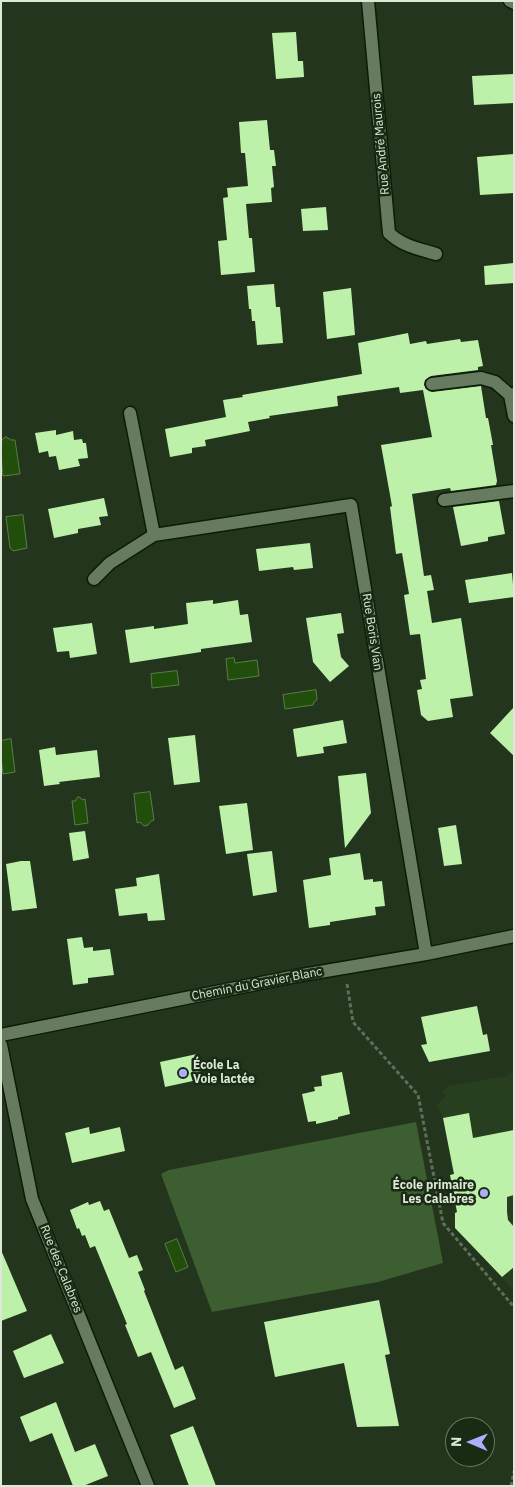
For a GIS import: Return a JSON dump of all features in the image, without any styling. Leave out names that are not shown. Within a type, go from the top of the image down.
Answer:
[{"type":"street","name":"Rue André Maurois","points":[[368,1],[389,233],[396,240],[404,244],[436,254]]},
{"type":"street","points":[[510,1],[514,3]]},
{"type":"street","points":[[432,384],[481,378],[495,382],[512,394],[514,416]]},
{"type":"street","points":[[130,412],[154,535]]},
{"type":"street","points":[[444,500],[514,491]]},
{"type":"street","name":"Rue Boris Vian","points":[[94,579],[110,563],[154,535],[351,505],[426,954]]},
{"type":"street","name":"Chemin du Gravier Blanc","points":[[1,1035],[296,976],[426,954],[514,936]]},
{"type":"street","name":"Rue des Calabres","points":[[1,1044],[32,1199],[148,1486]]},
{"type":"path","points":[[344,968],[353,1022],[418,1095],[443,1223],[514,1307]]},
{"type":"path","points":[[511,1486],[514,1471]]},
{"type":"shaded area","points":[[6,437],[15,440],[20,474],[3,476],[1,443],[2,439]]},
{"type":"shaded area","points":[[23,515],[27,548],[13,551],[10,548],[6,517]]},
{"type":"shaded area","points":[[234,658],[235,663],[257,660],[259,676],[228,680],[226,659]]},
{"type":"shaded area","points":[[177,671],[179,685],[152,688],[151,674]]},
{"type":"shaded area","points":[[316,690],[317,700],[313,705],[285,709],[283,695]]},
{"type":"shaded area","points":[[11,739],[15,772],[3,774],[1,741]]},
{"type":"shaded area","points":[[150,792],[154,820],[144,826],[140,822],[137,823],[134,794]]},
{"type":"shaded area","points":[[78,797],[82,800],[85,799],[88,823],[75,825],[72,801],[75,801]]},
{"type":"shaded area","name":"École primaire Les Calabres","points":[[514,1070],[514,1292],[473,1244],[471,1245],[455,1227],[454,1213],[457,1212],[450,1175],[453,1174],[443,1118],[437,1105],[446,1095],[442,1091],[448,1086],[507,1076]]},
{"type":"shaded area","points":[[416,1122],[443,1263],[378,1282],[212,1312],[161,1174],[169,1170]]},
{"type":"shaded area","points":[[177,1239],[188,1267],[176,1272],[165,1244]]},
{"type":"building","points":[[296,32],[298,61],[303,61],[304,77],[276,79],[272,33]]},
{"type":"building","points":[[514,74],[514,103],[474,105],[472,76]]},
{"type":"building","points":[[267,120],[270,150],[274,150],[276,166],[272,166],[274,187],[271,188],[272,202],[246,204],[255,272],[221,275],[218,241],[227,240],[223,198],[228,197],[227,188],[248,186],[245,153],[241,153],[239,122]]},
{"type":"building","points":[[514,154],[514,193],[480,195],[477,157]]},
{"type":"building","points":[[326,207],[328,230],[303,231],[301,209]]},
{"type":"building","points":[[514,263],[514,283],[485,285],[484,266]]},
{"type":"building","points":[[274,284],[276,307],[280,307],[283,343],[257,345],[255,321],[252,321],[251,309],[249,309],[247,286]]},
{"type":"building","points":[[351,288],[355,335],[327,339],[323,292]]},
{"type":"building","points":[[408,333],[410,344],[426,341],[427,344],[460,339],[461,342],[478,340],[483,366],[478,367],[478,370],[431,376],[425,380],[424,385],[426,389],[432,392],[481,386],[493,445],[491,445],[497,481],[496,485],[451,491],[450,488],[412,494],[424,576],[431,575],[434,590],[427,591],[432,623],[461,618],[473,696],[450,699],[453,717],[428,721],[421,715],[417,690],[422,689],[420,680],[426,679],[420,634],[410,635],[404,595],[409,594],[402,553],[396,554],[390,507],[392,506],[381,445],[432,437],[423,390],[400,393],[399,387],[337,396],[338,406],[269,416],[270,418],[248,422],[250,431],[205,440],[206,446],[192,448],[192,453],[170,457],[165,429],[226,417],[223,400],[362,374],[358,343]]},
{"type":"building","points":[[56,430],[56,435],[73,431],[74,440],[82,439],[83,443],[86,443],[88,458],[78,459],[80,466],[59,470],[56,456],[49,457],[48,451],[39,453],[35,433]]},
{"type":"building","points":[[104,498],[108,516],[99,517],[101,525],[78,529],[78,533],[54,538],[48,509]]},
{"type":"building","points":[[499,501],[505,534],[488,537],[488,541],[461,546],[453,507]]},
{"type":"building","points":[[310,543],[313,568],[294,570],[293,567],[259,571],[256,549]]},
{"type":"building","points":[[512,573],[514,597],[469,603],[465,580]]},
{"type":"building","points":[[213,600],[213,604],[238,600],[240,615],[248,614],[252,642],[201,649],[201,652],[130,663],[125,630],[154,626],[154,629],[188,624],[186,603]]},
{"type":"building","points":[[341,613],[344,633],[337,634],[341,657],[349,666],[330,682],[313,662],[306,618]]},
{"type":"building","points":[[92,623],[97,654],[70,658],[69,651],[57,652],[53,628]]},
{"type":"building","points":[[514,707],[514,756],[490,733]]},
{"type":"building","points":[[343,720],[347,743],[323,747],[324,753],[297,757],[293,729]]},
{"type":"building","points":[[195,735],[200,782],[174,785],[168,738]]},
{"type":"building","points":[[55,747],[56,755],[97,750],[100,777],[59,782],[60,784],[44,786],[39,750]]},
{"type":"building","points":[[366,773],[371,813],[345,848],[338,776]]},
{"type":"building","points":[[247,803],[253,850],[226,854],[219,806]]},
{"type":"building","points":[[456,825],[462,864],[444,866],[438,828]]},
{"type":"building","points":[[85,831],[89,858],[73,861],[69,833]]},
{"type":"building","points":[[272,851],[277,892],[253,896],[247,854]]},
{"type":"building","points":[[360,853],[364,880],[382,881],[385,906],[375,907],[376,915],[330,922],[330,925],[309,928],[303,880],[331,875],[329,858]]},
{"type":"building","points":[[30,861],[37,908],[12,911],[6,864]]},
{"type":"building","points":[[159,874],[165,920],[148,921],[147,913],[119,916],[115,889],[137,886],[136,878]]},
{"type":"building","points":[[82,937],[84,948],[93,947],[93,951],[110,949],[114,975],[88,978],[88,983],[73,985],[67,939]]},
{"type":"building","points":[[477,1006],[483,1035],[487,1034],[490,1051],[429,1062],[421,1045],[427,1044],[421,1017]]},
{"type":"building","points":[[197,1054],[202,1079],[165,1087],[160,1062]]},
{"type":"building","points":[[342,1072],[350,1114],[316,1124],[316,1121],[308,1122],[302,1094],[315,1091],[314,1087],[322,1086],[321,1076]]},
{"type":"building","name":"École primaire Les Calabres","points":[[469,1113],[473,1138],[514,1130],[514,1195],[507,1197],[507,1212],[508,1220],[514,1227],[514,1267],[502,1277],[455,1228],[455,1213],[457,1212],[450,1175],[454,1174],[443,1118]]},
{"type":"building","points":[[89,1127],[90,1134],[120,1127],[125,1151],[72,1163],[65,1133]]},
{"type":"building","points":[[100,1201],[104,1211],[109,1209],[129,1258],[137,1255],[143,1270],[138,1272],[144,1291],[175,1370],[183,1366],[196,1399],[174,1408],[151,1352],[138,1357],[125,1325],[127,1324],[95,1246],[90,1248],[85,1235],[82,1236],[79,1228],[77,1229],[70,1210],[88,1202],[89,1205]]},
{"type":"building","points":[[1,1250],[27,1311],[1,1321]]},
{"type":"building","points":[[379,1300],[390,1354],[385,1355],[399,1426],[357,1427],[344,1363],[275,1377],[264,1322]]},
{"type":"building","points":[[51,1334],[64,1363],[24,1378],[13,1351]]},
{"type":"building","points":[[56,1402],[75,1452],[95,1444],[108,1476],[83,1486],[73,1486],[52,1433],[30,1442],[20,1417]]},
{"type":"building","points":[[193,1426],[216,1486],[189,1486],[170,1435]]},
{"type":"place","name":"École La Voie lactée","points":[[183,1073]]},
{"type":"place","name":"École primaire Les Calabres","points":[[484,1193]]}]
